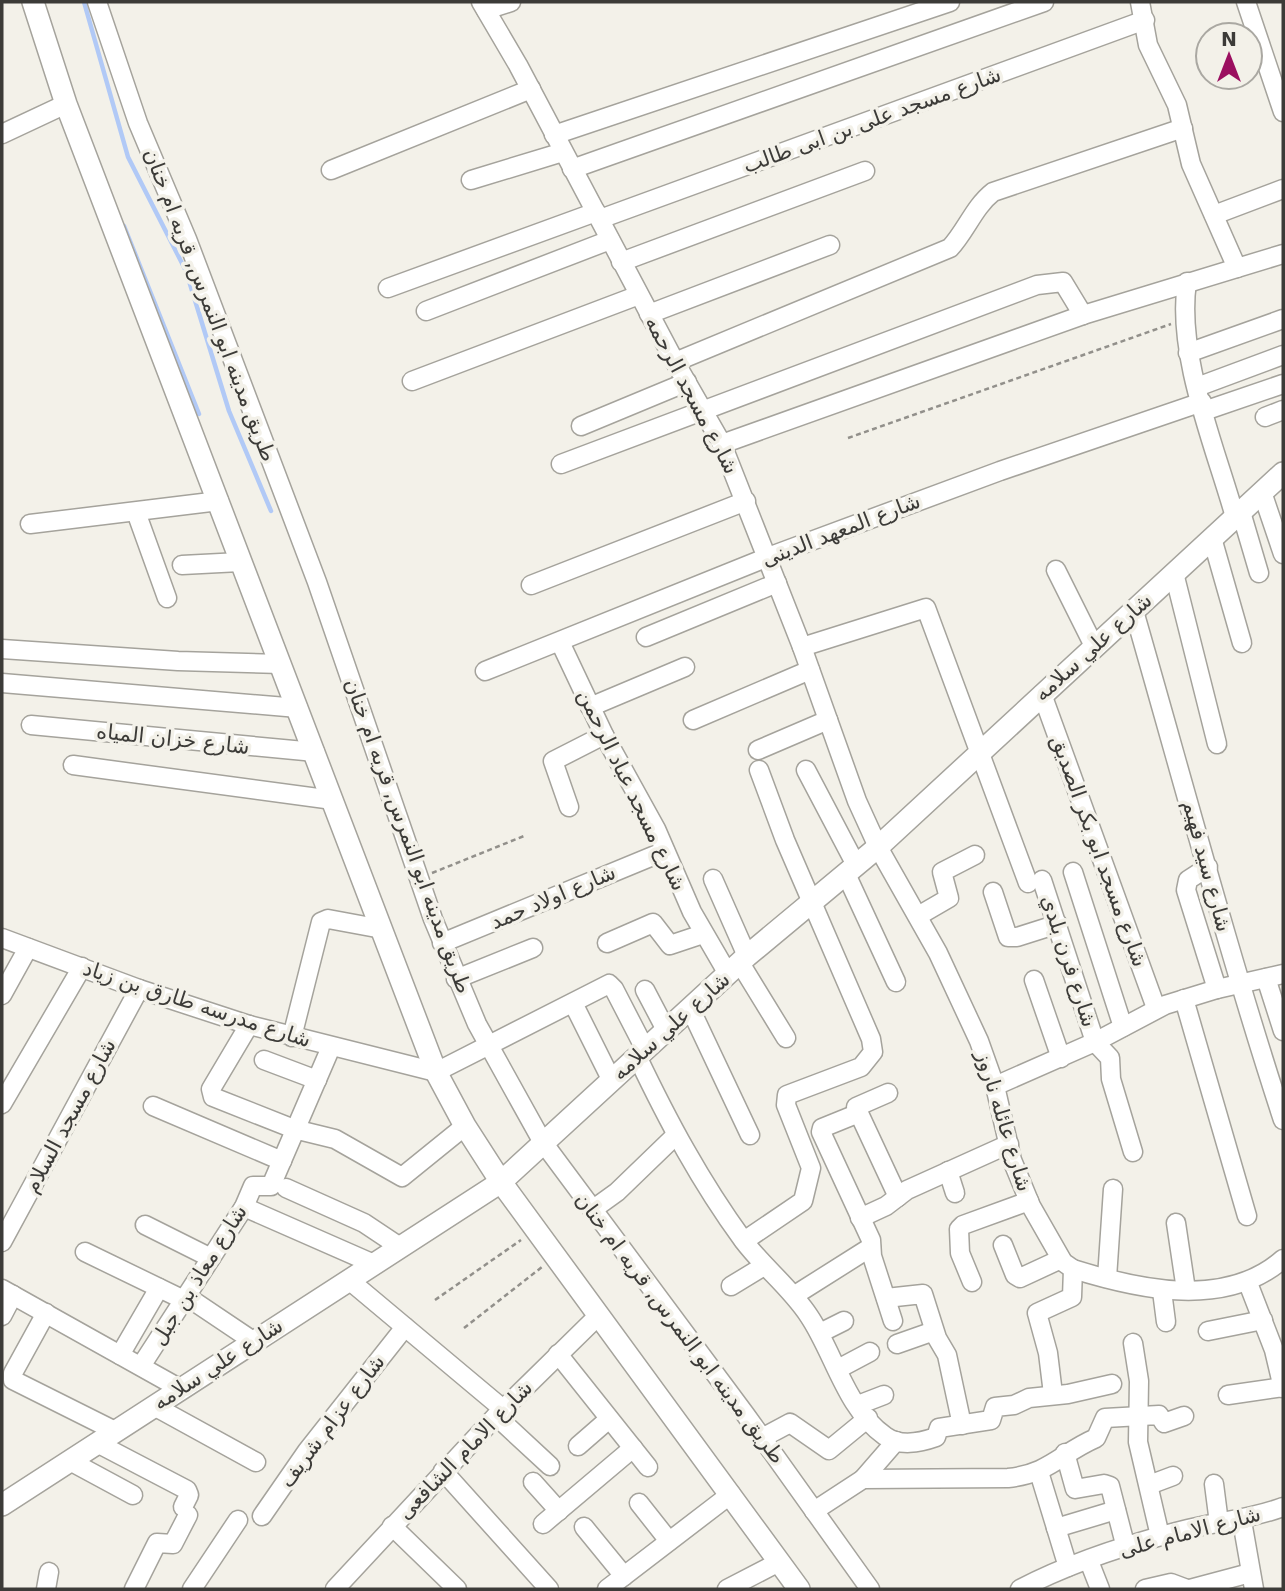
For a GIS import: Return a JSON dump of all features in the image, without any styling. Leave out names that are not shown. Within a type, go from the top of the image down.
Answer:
[{"type":"street","points":[[33,2],[66,104],[436,1072],[465,1126],[501,1182],[799,1589]]},
{"type":"street","name":"طريق مدينه ابو النمرس, قريه ام خنان","points":[[97,2],[138,123],[187,239],[317,582],[442,943],[488,1045],[542,1141],[870,1589]]},
{"type":"street","points":[[483,6],[511,2]]},
{"type":"street","points":[[554,135],[950,2]]},
{"type":"street","points":[[572,169],[1044,2]]},
{"type":"street","points":[[1140,2],[1148,45],[1174,98],[1191,164],[1237,268]]},
{"type":"street","points":[[1247,2],[1283,112]]},
{"type":"street","name":"شارع مسجد الرحمه","points":[[483,6],[531,89],[621,262],[722,444],[768,557],[841,762],[878,847]]},
{"type":"street","name":"شارع مسجد على بن ابى طالب","points":[[387,288],[598,216],[1144,20]]},
{"type":"street","points":[[331,170],[531,89]]},
{"type":"street","points":[[2,134],[66,104]]},
{"type":"street","points":[[675,362],[950,248],[963,234],[981,201],[993,192],[1183,128]]},
{"type":"street","points":[[471,180],[563,152]]},
{"type":"street","points":[[621,262],[864,171]]},
{"type":"street","points":[[1214,215],[1283,189]]},
{"type":"street","points":[[426,311],[610,240]]},
{"type":"street","points":[[649,314],[830,245]]},
{"type":"street","points":[[722,444],[1083,315],[1283,254]]},
{"type":"street","points":[[561,464],[1037,285],[1063,282],[1083,315]]},
{"type":"street","points":[[1187,282],[1184,320],[1188,353],[1259,573]]},
{"type":"street","points":[[412,381],[639,295]]},
{"type":"street","points":[[1188,353],[1283,319]]},
{"type":"street","points":[[1201,400],[1283,355]]},
{"type":"street","points":[[580,426],[687,382]]},
{"type":"street","points":[[1201,400],[1283,384]]},
{"type":"street","name":"شارع المعهد الدينى","points":[[485,671],[768,557],[1201,400]]},
{"type":"street","points":[[1265,417],[1283,410]]},
{"type":"street","name":"شارع علي سلامه","points":[[2,1505],[501,1182],[542,1141],[738,965],[878,847],[1283,473]]},
{"type":"street","points":[[1262,492],[1283,554]]},
{"type":"street","points":[[30,524],[219,501]]},
{"type":"street","points":[[531,585],[746,501]]},
{"type":"street","points":[[136,512],[167,598]]},
{"type":"street","points":[[1212,538],[1241,643]]},
{"type":"street","points":[[181,565],[240,562]]},
{"type":"street","points":[[1056,570],[1094,646]]},
{"type":"street","points":[[1174,573],[1217,744]]},
{"type":"street","points":[[646,637],[777,583]]},
{"type":"street","name":"شارع فرن بلدي","points":[[802,648],[926,608],[979,751],[1035,882],[1058,924],[1095,1042],[1110,1058],[1111,1079],[1133,1152]]},
{"type":"street","name":"شارع سيد فهيم","points":[[1134,611],[1208,867],[1238,984],[1283,1120]]},
{"type":"street","name":"شارع مسجد عباد الرحمن","points":[[560,642],[604,735],[645,808],[703,934],[738,965]]},
{"type":"street","points":[[2,649],[178,661],[281,664]]},
{"type":"street","points":[[590,707],[685,667]]},
{"type":"street","points":[[693,720],[810,670]]},
{"type":"street","points":[[2,683],[298,708]]},
{"type":"street","name":"شارع مسجد ابو بكر الصديق","points":[[1042,694],[1156,1009]]},
{"type":"street","points":[[758,750],[828,720]]},
{"type":"street","name":"شارع خزان المياه","points":[[31,725],[315,752]]},
{"type":"street","points":[[569,807],[553,761],[604,735]]},
{"type":"street","points":[[73,765],[333,800]]},
{"type":"street","points":[[744,1241],[803,1200],[806,1195],[811,1168],[786,1105],[786,1095],[861,1067],[873,1052],[871,1039],[759,770]]},
{"type":"street","points":[[806,770],[851,869],[896,982]]},
{"type":"street","name":"شارع عائله ناروز","points":[[878,847],[957,990],[995,1086],[1009,1144],[1029,1202],[1067,1264]]},
{"type":"street","name":"شارع اولاد حمد","points":[[442,943],[665,851]]},
{"type":"street","points":[[918,916],[949,898],[942,872],[975,855]]},
{"type":"street","points":[[1208,867],[1188,880],[1186,890],[1217,989]]},
{"type":"street","points":[[1073,872],[1123,1027]]},
{"type":"street","points":[[713,879],[738,965],[786,1038]]},
{"type":"street","points":[[993,892],[1008,937],[1017,937],[1058,924]]},
{"type":"street","points":[[292,1037],[321,922],[328,919],[382,929]]},
{"type":"street","points":[[607,943],[653,923],[670,945],[703,934]]},
{"type":"street","name":"شارع مدرسه طارق بن زياد","points":[[2,937],[139,989],[249,1026],[436,1072]]},
{"type":"street","points":[[456,979],[533,947]]},
{"type":"street","points":[[2,995],[28,948]]},
{"type":"street","points":[[2,1104],[82,967]]},
{"type":"street","points":[[995,1086],[1095,1042],[1156,1009],[1217,989],[1274,976],[1283,1031]]},
{"type":"street","points":[[1034,980],[1061,1058]]},
{"type":"street","points":[[436,1072],[605,986],[612,986],[675,1136],[744,1241],[764,1266],[795,1295],[820,1333],[863,1411],[879,1432],[896,1441],[924,1441],[936,1437],[939,1428],[991,1420],[995,1406],[1014,1405],[1026,1398],[1112,1384]]},
{"type":"street","name":"شارع مسجد السلام","points":[[2,1242],[139,989]]},
{"type":"street","points":[[645,990],[666,1030]]},
{"type":"street","points":[[1184,999],[1247,1216]]},
{"type":"street","points":[[572,1003],[611,1079]]},
{"type":"street","points":[[690,1008],[750,1135]]},
{"type":"street","points":[[249,1026],[210,1094],[295,1129],[335,1139],[402,1177],[465,1126]]},
{"type":"street","name":"شارع معاذ بن جبل","points":[[141,1366],[244,1207],[254,1185],[271,1187],[331,1047]]},
{"type":"street","points":[[264,1060],[317,1080]]},
{"type":"street","points":[[888,1093],[858,1105],[859,1113],[898,1197]]},
{"type":"street","points":[[153,1107],[282,1161]]},
{"type":"street","points":[[859,1113],[822,1128],[821,1132],[871,1240],[893,1321]]},
{"type":"street","points":[[592,1210],[617,1192],[675,1136]]},
{"type":"street","points":[[860,1217],[948,1171],[1009,1144]]},
{"type":"street","points":[[948,1171],[955,1193]]},
{"type":"street","points":[[286,1188],[365,1223],[400,1247]]},
{"type":"street","points":[[1107,1278],[1113,1189]]},
{"type":"street","points":[[972,1283],[960,1253],[959,1229],[963,1225],[1029,1202]]},
{"type":"street","points":[[244,1207],[373,1264]]},
{"type":"street","points":[[1176,1223],[1186,1290]]},
{"type":"street","points":[[145,1225],[211,1258]]},
{"type":"street","points":[[1003,1245],[1015,1275],[1020,1278],[1067,1264],[1107,1278],[1162,1290],[1248,1283],[1283,1259]]},
{"type":"street","points":[[795,1295],[871,1247]]},
{"type":"street","points":[[85,1252],[185,1298],[253,1341]]},
{"type":"street","points":[[1053,1394],[1048,1353],[1037,1312],[1072,1297],[1067,1264]]},
{"type":"street","points":[[731,1286],[764,1266]]},
{"type":"street","points":[[349,1280],[499,1412],[550,1466]]},
{"type":"street","points":[[1228,1395],[1283,1388],[1279,1348],[1263,1320],[1248,1283]]},
{"type":"street","points":[[120,1354],[159,1288]]},
{"type":"street","points":[[1162,1290],[1166,1322]]},
{"type":"street","points":[[2,1316],[7,1292],[180,1388]]},
{"type":"street","points":[[886,1298],[923,1294],[934,1331],[947,1355],[962,1425]]},
{"type":"street","points":[[46,1313],[13,1373],[13,1380],[115,1431]]},
{"type":"street","name":"شارع الامام الشافعى","points":[[335,1589],[499,1412],[599,1315]]},
{"type":"street","points":[[1208,1331],[1263,1320]]},
{"type":"street","points":[[820,1333],[844,1321]]},
{"type":"street","name":"شارع عزام شريف","points":[[262,1516],[307,1451],[405,1327]]},
{"type":"street","points":[[897,1344],[934,1331]]},
{"type":"street","points":[[1133,1343],[1139,1390],[1138,1442],[1160,1536]]},
{"type":"street","points":[[838,1369],[870,1352]]},
{"type":"street","points":[[558,1354],[648,1467]]},
{"type":"street","points":[[762,1438],[790,1423],[828,1450],[863,1411],[884,1395]]},
{"type":"street","points":[[153,1406],[256,1462]]},
{"type":"street","points":[[863,1479],[1008,1478],[1039,1472],[1065,1453],[1099,1435],[1105,1418],[1159,1415],[1164,1423],[1184,1416]]},
{"type":"street","points":[[578,1446],[609,1419]]},
{"type":"street","points":[[814,1511],[863,1479],[896,1441]]},
{"type":"street","points":[[97,1443],[189,1493],[186,1511],[173,1544],[157,1543],[134,1589]]},
{"type":"street","points":[[543,1524],[633,1448]]},
{"type":"street","points":[[1065,1453],[1075,1489],[1107,1484],[1126,1548]]},
{"type":"street","points":[[70,1461],[132,1495]]},
{"type":"street","points":[[443,1472],[549,1589]]},
{"type":"street","points":[[1039,1472],[1068,1567]]},
{"type":"street","points":[[1149,1485],[1173,1476]]},
{"type":"street","points":[[533,1482],[559,1511]]},
{"type":"street","points":[[1214,1484],[1219,1523]]},
{"type":"street","points":[[607,1589],[731,1494]]},
{"type":"street","points":[[639,1503],[669,1541]]},
{"type":"street","name":"شارع الامام على","points":[[1020,1589],[1068,1567],[1160,1536],[1241,1521],[1283,1507]]},
{"type":"street","points":[[1056,1528],[1116,1510]]},
{"type":"street","points":[[192,1589],[238,1520]]},
{"type":"street","points":[[1145,1589],[1171,1583],[1189,1589],[1252,1581],[1241,1521]]},
{"type":"street","points":[[392,1526],[457,1589]]},
{"type":"street","points":[[584,1527],[624,1576]]},
{"type":"street","points":[[1089,1560],[1100,1589]]},
{"type":"street","points":[[727,1589],[779,1562]]},
{"type":"path","points":[[848,438],[1184,320]]},
{"type":"path","points":[[419,879],[524,836]]},
{"type":"path","points":[[435,1300],[537,1230]]},
{"type":"path","points":[[464,1328],[556,1256]]},
{"type":"waterway","points":[[84,2],[128,157],[186,271],[229,411],[271,511]]},
{"type":"waterway","points":[[124,226],[199,414]]}]
